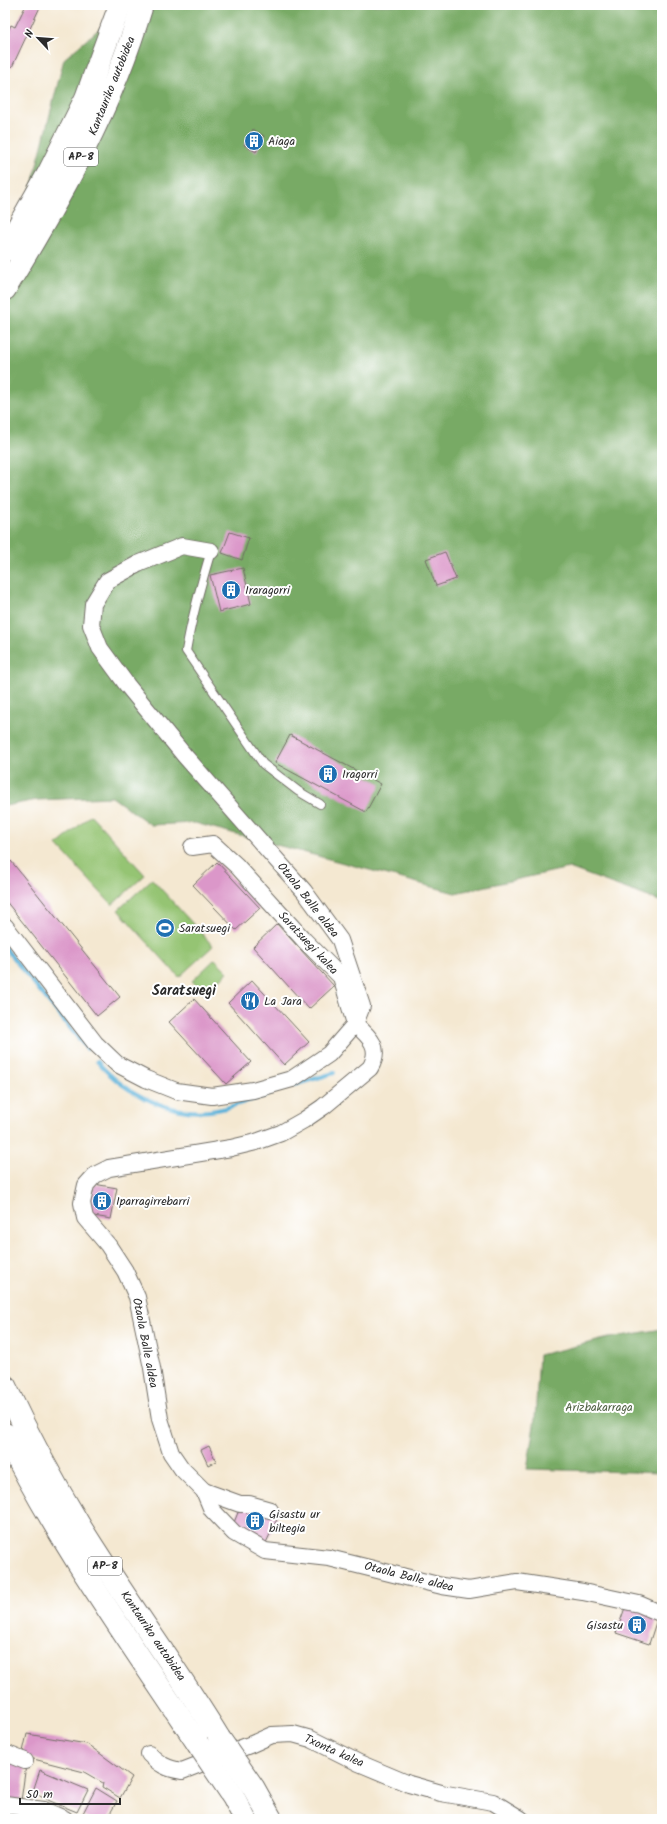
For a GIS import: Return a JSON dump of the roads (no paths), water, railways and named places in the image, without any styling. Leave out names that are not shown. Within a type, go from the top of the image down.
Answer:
[{"type":"highway","name":"Kantauriko autobidea","points":[[5,250],[48,174],[86,98],[120,5]]},
{"type":"highway","name":"Kantauriko autobidea","points":[[5,289],[79,162],[103,112],[126,55],[141,10]]},
{"type":"highway","name":"Kantauriko autobidea","points":[[5,1386],[43,1463],[81,1528],[122,1591],[172,1663],[219,1738],[253,1787],[271,1819]]},
{"type":"highway","name":"Kantauriko autobidea","points":[[5,1434],[19,1462],[72,1552],[233,1796],[245,1819]]},
{"type":"street","name":"Otaola Balle aldea","points":[[211,551],[182,546],[138,564],[107,581],[93,604],[92,624],[100,648],[127,685],[184,755],[304,891],[340,940],[362,1006],[355,1024],[367,1035],[374,1045],[375,1059],[370,1068],[304,1120],[281,1133],[256,1142],[198,1154],[109,1168],[95,1175],[86,1185],[82,1203],[85,1218],[108,1245],[121,1264],[136,1297],[152,1368],[160,1419],[166,1442],[177,1463],[204,1491],[212,1510],[234,1532],[266,1551],[329,1558],[442,1586],[469,1590],[518,1582],[583,1592],[639,1604],[662,1614]]},
{"type":"street","name":"Saratsuegi kalea","points":[[192,847],[213,844],[232,861],[340,977],[355,1024]]},
{"type":"street","points":[[5,926],[95,1043],[106,1054],[117,1064],[146,1079],[176,1091],[212,1096],[253,1090],[292,1079],[329,1054],[355,1024]]},
{"type":"street","name":"Otaola Balle aldea","points":[[204,1491],[240,1504],[249,1504],[270,1510]]},
{"type":"street","name":"Txonta kalea","points":[[149,1754],[160,1764],[170,1769],[182,1771],[272,1735],[293,1734],[311,1738],[360,1763],[409,1784],[441,1793],[493,1802],[521,1819]]},
{"type":"street","points":[[5,1753],[25,1761]]},
{"type":"street","points":[[5,1806],[44,1810],[65,1819]]},
{"type":"lane","points":[[211,551],[197,596],[186,651],[263,764],[298,791],[320,804]]},
{"type":"waterway","name":"Saratsuegi","points":[[5,948],[87,1049]]},
{"type":"waterway","name":"Saratsuegi","points":[[97,1061],[122,1084],[137,1094],[170,1108],[187,1111],[222,1109],[269,1094]]},
{"type":"waterway","name":"Saratsuegi","points":[[294,1085],[334,1073]]},
{"type":"place","name":"Aiaga","points":[[254,141]]},
{"type":"place","name":"Iraragorri","points":[[231,590]]},
{"type":"place","name":"Iragorri","points":[[328,774]]},
{"type":"place","name":"Saratsuegi","points":[[165,928]]},
{"type":"place","name":"La Jara","points":[[250,1001]]},
{"type":"place","name":"Iparragirrebarri","points":[[102,1201]]},
{"type":"place","name":"Gisastu ur biltegia","points":[[255,1521]]},
{"type":"place","name":"Gisastu","points":[[637,1625]]},
{"type":"district","name":"Saratsuegi","points":[[184,991]]},
{"type":"park label","name":"Arizbakarraga","points":[[599,1407]]}]
